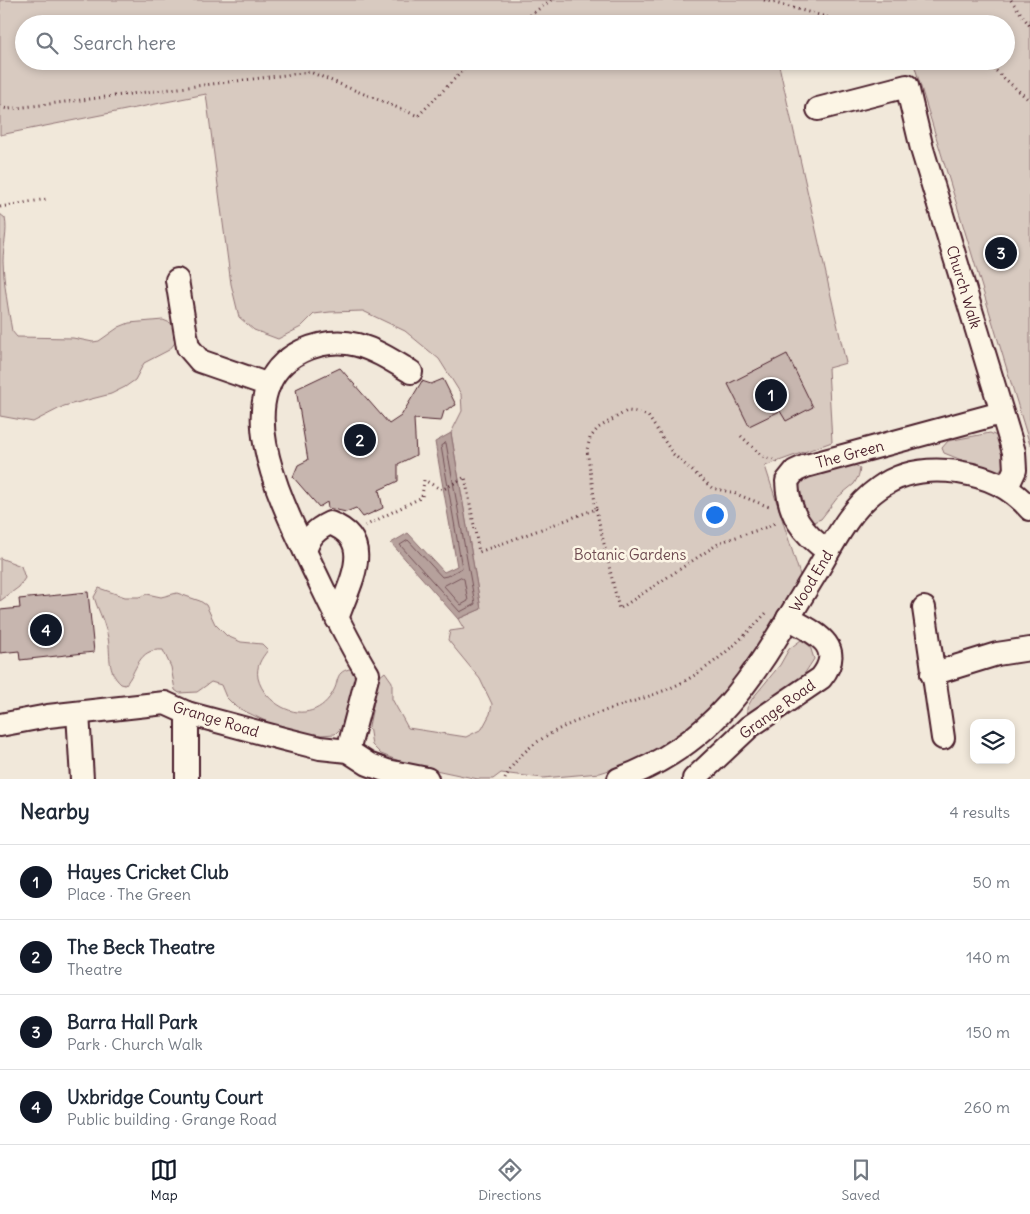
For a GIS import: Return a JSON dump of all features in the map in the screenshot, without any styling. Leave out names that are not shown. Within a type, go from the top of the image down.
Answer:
[{"type":"street","name":"Church Walk","points":[[818,108],[907,86],[922,149],[1015,459],[1015,470],[1007,487]]},
{"type":"street","points":[[177,280],[188,347],[200,361],[269,385]]},
{"type":"street","points":[[348,751],[368,674],[349,644],[273,478],[268,456],[263,412],[269,385],[277,371],[297,354],[320,343],[332,341],[360,345],[377,351],[411,372]]},
{"type":"street","name":"The Green","points":[[795,471],[828,459],[1001,413]]},
{"type":"street","points":[[795,471],[787,481],[788,516],[814,542],[828,552]]},
{"type":"street","name":"Wood End","points":[[619,779],[654,764],[677,750],[714,718],[746,682],[781,611],[828,552],[845,524],[865,500],[879,488],[908,474],[921,471],[954,472],[987,479],[1007,487],[1030,509]]},
{"type":"street","points":[[305,551],[309,538],[318,529],[330,523],[341,527],[353,538],[358,551],[338,619]]},
{"type":"street","points":[[924,608],[932,674],[943,738]]},
{"type":"street","name":"Grange Road","points":[[694,779],[749,727],[821,678],[825,673],[831,657],[828,644],[781,611]]},
{"type":"street","points":[[932,674],[997,654],[1030,649]]},
{"type":"street","name":"Grange Road","points":[[0,725],[78,713],[165,703],[187,713],[320,748],[348,751],[368,764],[426,779]]},
{"type":"street","points":[[78,713],[82,779]]},
{"type":"street","points":[[187,713],[187,779]]},
{"type":"path","points":[[530,15],[551,0]]},
{"type":"path","points":[[764,0],[819,15]]},
{"type":"path","points":[[1011,0],[1030,26]]},
{"type":"path","points":[[0,107],[8,109],[310,72],[418,116],[463,70]]},
{"type":"path","points":[[996,70],[1030,101]]},
{"type":"path","points":[[0,207],[47,199]]},
{"type":"path","points":[[627,411],[648,416],[673,454],[712,488],[738,494],[788,516],[770,526],[721,542],[619,609],[596,508],[587,450],[590,438],[598,428],[627,411]]},
{"type":"path","points":[[741,436],[762,456],[792,466],[795,471]]},
{"type":"path","points":[[364,527],[422,498],[424,480],[442,490],[465,477],[479,552],[596,508]]},
{"type":"path","points":[[505,779],[519,758],[558,730],[581,719],[659,693],[697,674],[781,611]]},
{"type":"green space","name":"Botanic Gardens","points":[[0,0],[1030,0],[1030,445],[916,70],[1015,70],[1015,15],[15,15],[15,70],[780,70],[846,363],[828,368],[832,442],[765,466],[801,578],[749,662],[698,722],[650,757],[600,773],[543,778],[501,773],[493,779],[478,779],[407,764],[381,754],[372,745],[369,726],[379,677],[385,672],[392,682],[392,699],[408,728],[466,737],[482,729],[490,714],[492,704],[480,679],[448,640],[450,631],[464,629],[458,619],[481,609],[451,433],[462,411],[461,394],[439,359],[405,331],[363,311],[314,314],[301,327],[278,339],[254,330],[239,317],[231,284],[206,94],[0,135]]},
{"type":"green space","points":[[0,214],[5,218],[6,223],[3,261],[6,296],[12,331],[17,337],[73,338],[93,342],[99,341],[119,327],[129,323],[163,320],[173,324],[176,334],[175,343],[169,350],[144,363],[135,380],[111,394],[64,406],[33,422],[0,416]]},
{"type":"green space","points":[[990,433],[1001,438],[1004,465],[999,471],[979,467],[944,453],[942,448],[948,441]]},
{"type":"green space","points":[[847,464],[860,468],[859,475],[854,484],[838,497],[821,519],[811,523],[805,513],[799,495],[799,489],[804,478]]},
{"type":"green space","points":[[0,558],[21,566],[25,578],[19,587],[0,601]]},
{"type":"green space","points":[[99,588],[125,597],[139,597],[147,594],[161,597],[177,593],[200,601],[206,605],[215,624],[227,636],[241,642],[262,644],[268,650],[258,666],[259,683],[270,699],[290,710],[305,712],[318,708],[330,697],[340,674],[346,670],[356,668],[358,673],[341,728],[335,734],[321,735],[300,733],[280,728],[236,707],[226,697],[221,685],[211,682],[197,692],[179,693],[175,690],[171,667],[163,650],[154,650],[143,657],[125,685],[121,684],[112,672],[108,637],[94,597]]},
{"type":"green space","points":[[801,640],[810,646],[814,659],[803,676],[747,717],[747,708],[752,699],[780,665],[789,649]]},
{"type":"water","points":[[451,433],[481,609],[458,619],[391,543],[408,533],[444,572],[457,566],[435,442]]},
{"type":"building","points":[[787,354],[813,407],[786,421],[780,411],[749,426],[728,384]]},
{"type":"building","points":[[340,368],[389,424],[401,416],[422,381],[431,384],[443,379],[456,405],[444,411],[441,421],[414,419],[416,455],[398,464],[398,481],[379,490],[383,508],[363,517],[356,508],[346,512],[328,508],[327,502],[319,507],[293,477],[298,465],[308,460],[296,389]]},
{"type":"building","points":[[88,592],[94,652],[20,660],[19,651],[0,653],[0,610],[20,608],[19,599]]},
{"type":"place","name":"Barra Hall Park","points":[[1001,253]]},
{"type":"place","name":"Hayes Cricket Club","points":[[771,395]]},
{"type":"place","name":"The Beck Theatre","points":[[360,440]]},
{"type":"place","name":"Uxbridge County Court","points":[[46,630]]}]
